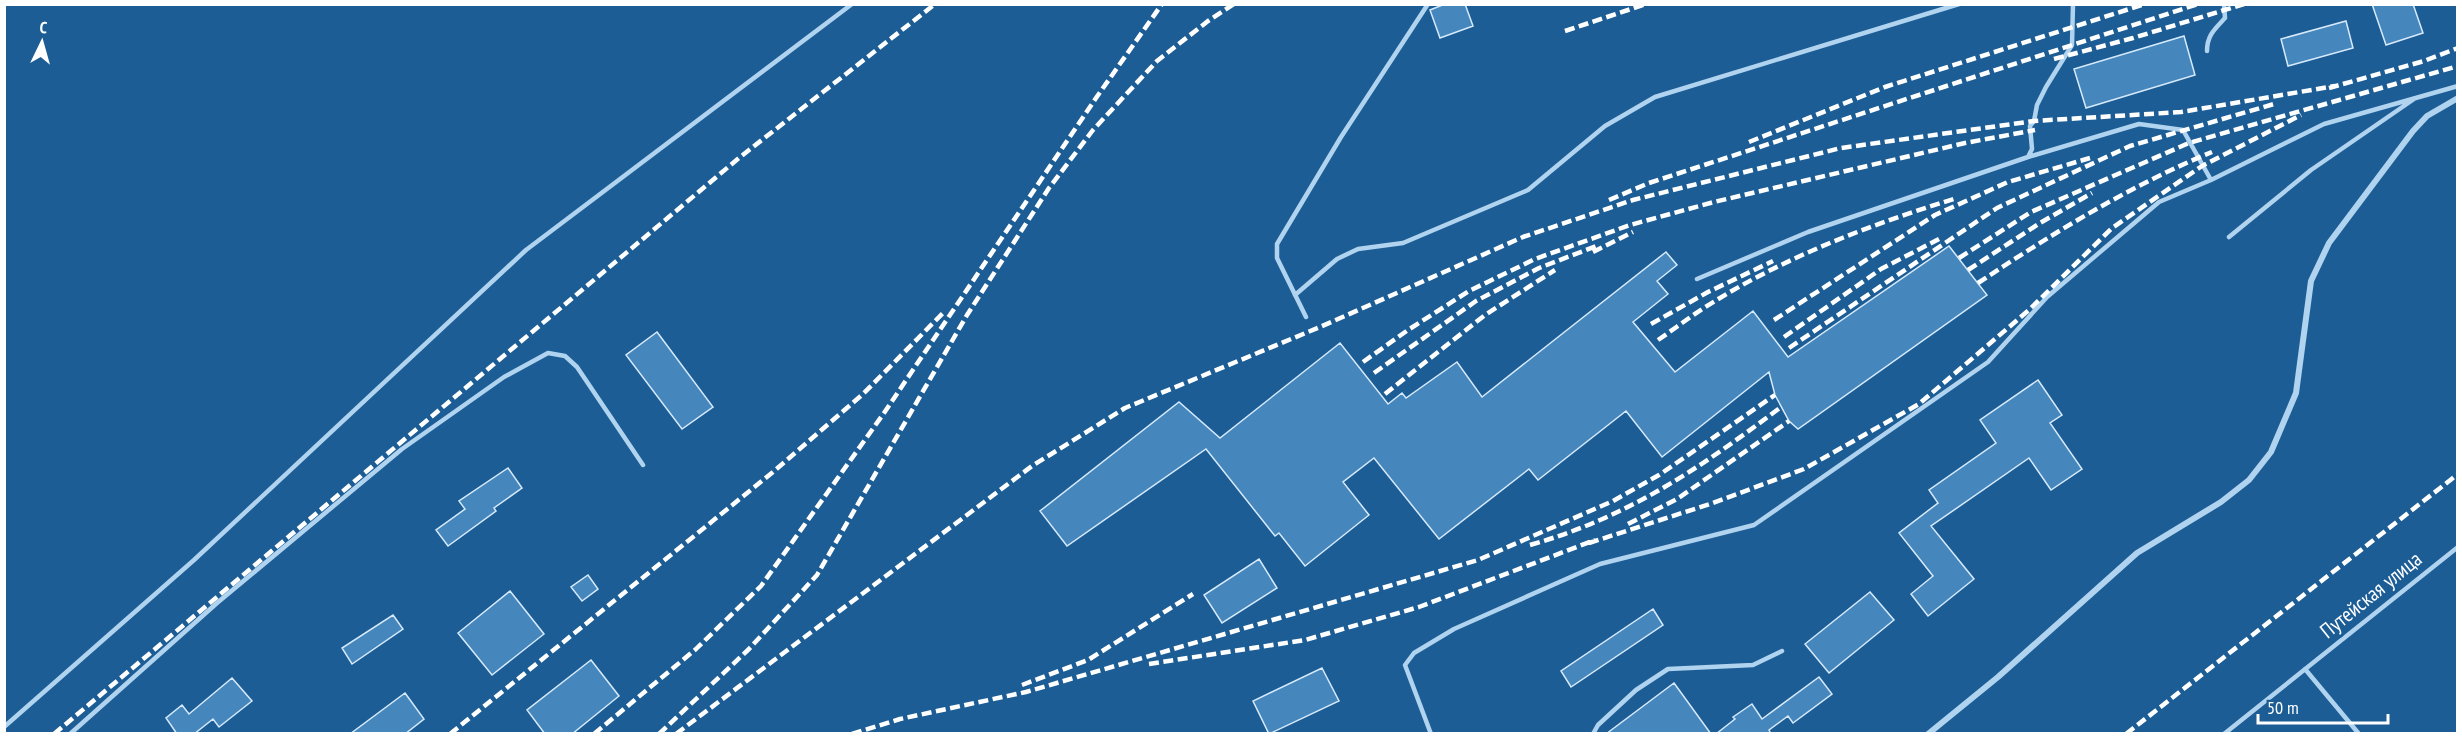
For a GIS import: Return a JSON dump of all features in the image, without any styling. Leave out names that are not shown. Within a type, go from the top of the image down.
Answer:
[{"type":"street","points":[[1928,734],[1998,677],[2138,553],[2221,502],[2249,480],[2271,452],[2296,393],[2311,281],[2329,243],[2413,131],[2427,116],[2457,98]]},
{"type":"lane","points":[[4,727],[194,560],[525,250],[852,4]]},
{"type":"lane","points":[[1306,317],[1278,258],[1277,244],[1341,137],[1428,4]]},
{"type":"lane","points":[[1295,295],[1337,259],[1358,249],[1403,243],[1528,190],[1605,126],[1655,97],[1959,4]]},
{"type":"lane","points":[[2028,157],[2032,149],[2030,126],[2034,121],[2037,105],[2072,45],[2073,4]]},
{"type":"lane","points":[[2207,51],[2207,40],[2212,30],[2225,18],[2224,4]]},
{"type":"lane","points":[[1431,734],[1406,665],[1414,652],[1454,629],[1600,564],[1754,525],[1988,362],[2047,297],[2159,202],[2211,180],[2324,124],[2457,86]]},
{"type":"lane","points":[[2229,237],[2311,170],[2418,96]]},
{"type":"lane","points":[[1697,279],[1808,232],[2028,157],[2139,123],[2182,130],[2211,180]]},
{"type":"lane","points":[[70,734],[217,603],[402,449],[504,377],[548,353],[565,356],[577,367],[643,465]]},
{"type":"lane","name":"Путейская улица","points":[[2224,734],[2457,547]]},
{"type":"lane","points":[[1593,734],[1598,724],[1636,690],[1668,669],[1753,665],[1782,651]]},
{"type":"lane","points":[[2304,669],[2359,734]]},
{"type":"building","points":[[1445,4],[1465,4],[1473,26],[1440,38],[1430,10]]},
{"type":"building","points":[[2372,4],[2413,4],[2423,33],[2386,45]]},
{"type":"building","points":[[2346,21],[2353,48],[2288,66],[2281,39]]},
{"type":"building","points":[[2184,36],[2195,75],[2086,108],[2074,69]]},
{"type":"building","points":[[1949,246],[1987,295],[1798,429],[1789,421],[1775,395],[1769,372],[1662,457],[1626,411],[1538,480],[1529,469],[1439,539],[1374,458],[1343,482],[1369,515],[1305,566],[1279,533],[1275,536],[1206,449],[1067,546],[1040,511],[1179,402],[1220,438],[1340,343],[1388,404],[1402,393],[1406,398],[1457,362],[1482,397],[1666,252],[1677,265],[1657,281],[1668,294],[1633,322],[1675,372],[1753,311],[1788,357]]},
{"type":"building","points":[[657,332],[713,407],[682,429],[626,355]]},
{"type":"building","points":[[2038,380],[2062,415],[2050,423],[2082,469],[2051,490],[2029,458],[1931,526],[1974,579],[1928,616],[1911,594],[1933,576],[1899,533],[1938,503],[1929,490],[1996,443],[1980,420]]},
{"type":"building","points":[[508,468],[522,488],[494,508],[496,511],[448,546],[436,530],[465,509],[459,501]]},
{"type":"building","points":[[1259,559],[1277,588],[1222,623],[1204,595]]},
{"type":"building","points":[[588,575],[598,589],[582,601],[571,587]]},
{"type":"building","points":[[510,591],[544,634],[492,675],[458,633]]},
{"type":"building","points":[[1870,592],[1894,620],[1829,673],[1805,644]]},
{"type":"building","points":[[1653,609],[1663,625],[1571,687],[1561,671]]},
{"type":"building","points":[[393,615],[403,629],[352,664],[342,648]]},
{"type":"building","points":[[591,660],[619,696],[572,734],[545,734],[527,710]]},
{"type":"building","points":[[1322,668],[1339,701],[1269,734],[1253,701]]},
{"type":"building","points":[[1819,677],[1832,694],[1793,723],[1788,716],[1769,730],[1771,734],[1716,734],[1735,719],[1733,717],[1752,704],[1762,719]]},
{"type":"building","points":[[232,678],[252,701],[219,727],[213,719],[194,734],[177,734],[166,718],[182,705],[189,714]]},
{"type":"building","points":[[1674,683],[1711,734],[1606,734]]},
{"type":"building","points":[[405,693],[424,719],[405,734],[350,734]]},
{"type":"railway","points":[[54,734],[739,158],[935,4]]},
{"type":"railway","points":[[594,734],[696,649],[761,586],[884,413],[1162,4]]},
{"type":"railway","points":[[659,734],[749,649],[817,575],[967,315],[1049,188],[1093,130],[1157,61],[1208,21],[1234,4]]},
{"type":"railway","points":[[1565,31],[1646,4]]},
{"type":"railway","points":[[1749,142],[1885,87],[2145,4]]},
{"type":"railway","points":[[1609,200],[1649,183],[2198,4]]},
{"type":"railway","points":[[2054,59],[2244,4]]},
{"type":"railway","points":[[2329,88],[2424,61],[2458,48]]},
{"type":"railway","points":[[1959,258],[2031,212],[2189,143],[2458,66]]},
{"type":"railway","points":[[676,734],[1032,466],[1125,408],[1320,327],[1523,237],[1633,200],[1841,148],[2034,121],[2181,112],[2335,86]]},
{"type":"railway","points":[[1789,348],[1997,208],[2130,146],[2274,104]]},
{"type":"railway","points":[[1589,543],[1713,503],[1804,469],[1919,404],[2029,310],[2112,228],[2202,166],[2301,115]]},
{"type":"railway","points":[[1363,362],[1469,291],[1535,259],[1630,225],[1714,202],[1965,143],[2035,130]]},
{"type":"railway","points":[[1978,283],[2121,195],[2212,152]]},
{"type":"railway","points":[[1774,320],[1935,215],[2008,182],[2090,158]]},
{"type":"railway","points":[[1968,270],[2040,223],[2092,193]]},
{"type":"railway","points":[[1658,340],[1715,301],[1801,256],[1862,230],[1954,199]]},
{"type":"railway","points":[[1593,252],[1633,232]]},
{"type":"railway","points":[[1784,337],[1881,269],[1939,239]]},
{"type":"railway","points":[[1374,373],[1476,301],[1539,268],[1599,245]]},
{"type":"railway","points":[[1651,324],[1708,292],[1773,261]]},
{"type":"railway","points":[[1385,394],[1485,315],[1555,270]]},
{"type":"railway","points":[[450,734],[773,472],[863,394],[943,313]]},
{"type":"railway","points":[[852,734],[900,719],[1026,692],[1478,560],[1613,501],[1659,475],[1775,395]]},
{"type":"railway","points":[[1530,545],[1566,534],[1632,505],[1692,470],[1781,407]]},
{"type":"railway","points":[[1628,524],[1677,499],[1789,421]]},
{"type":"railway","points":[[2126,734],[2458,474]]},
{"type":"railway","points":[[1149,664],[1305,640],[1419,607],[1595,540]]},
{"type":"railway","points":[[1022,685],[1088,660],[1193,594]]}]
